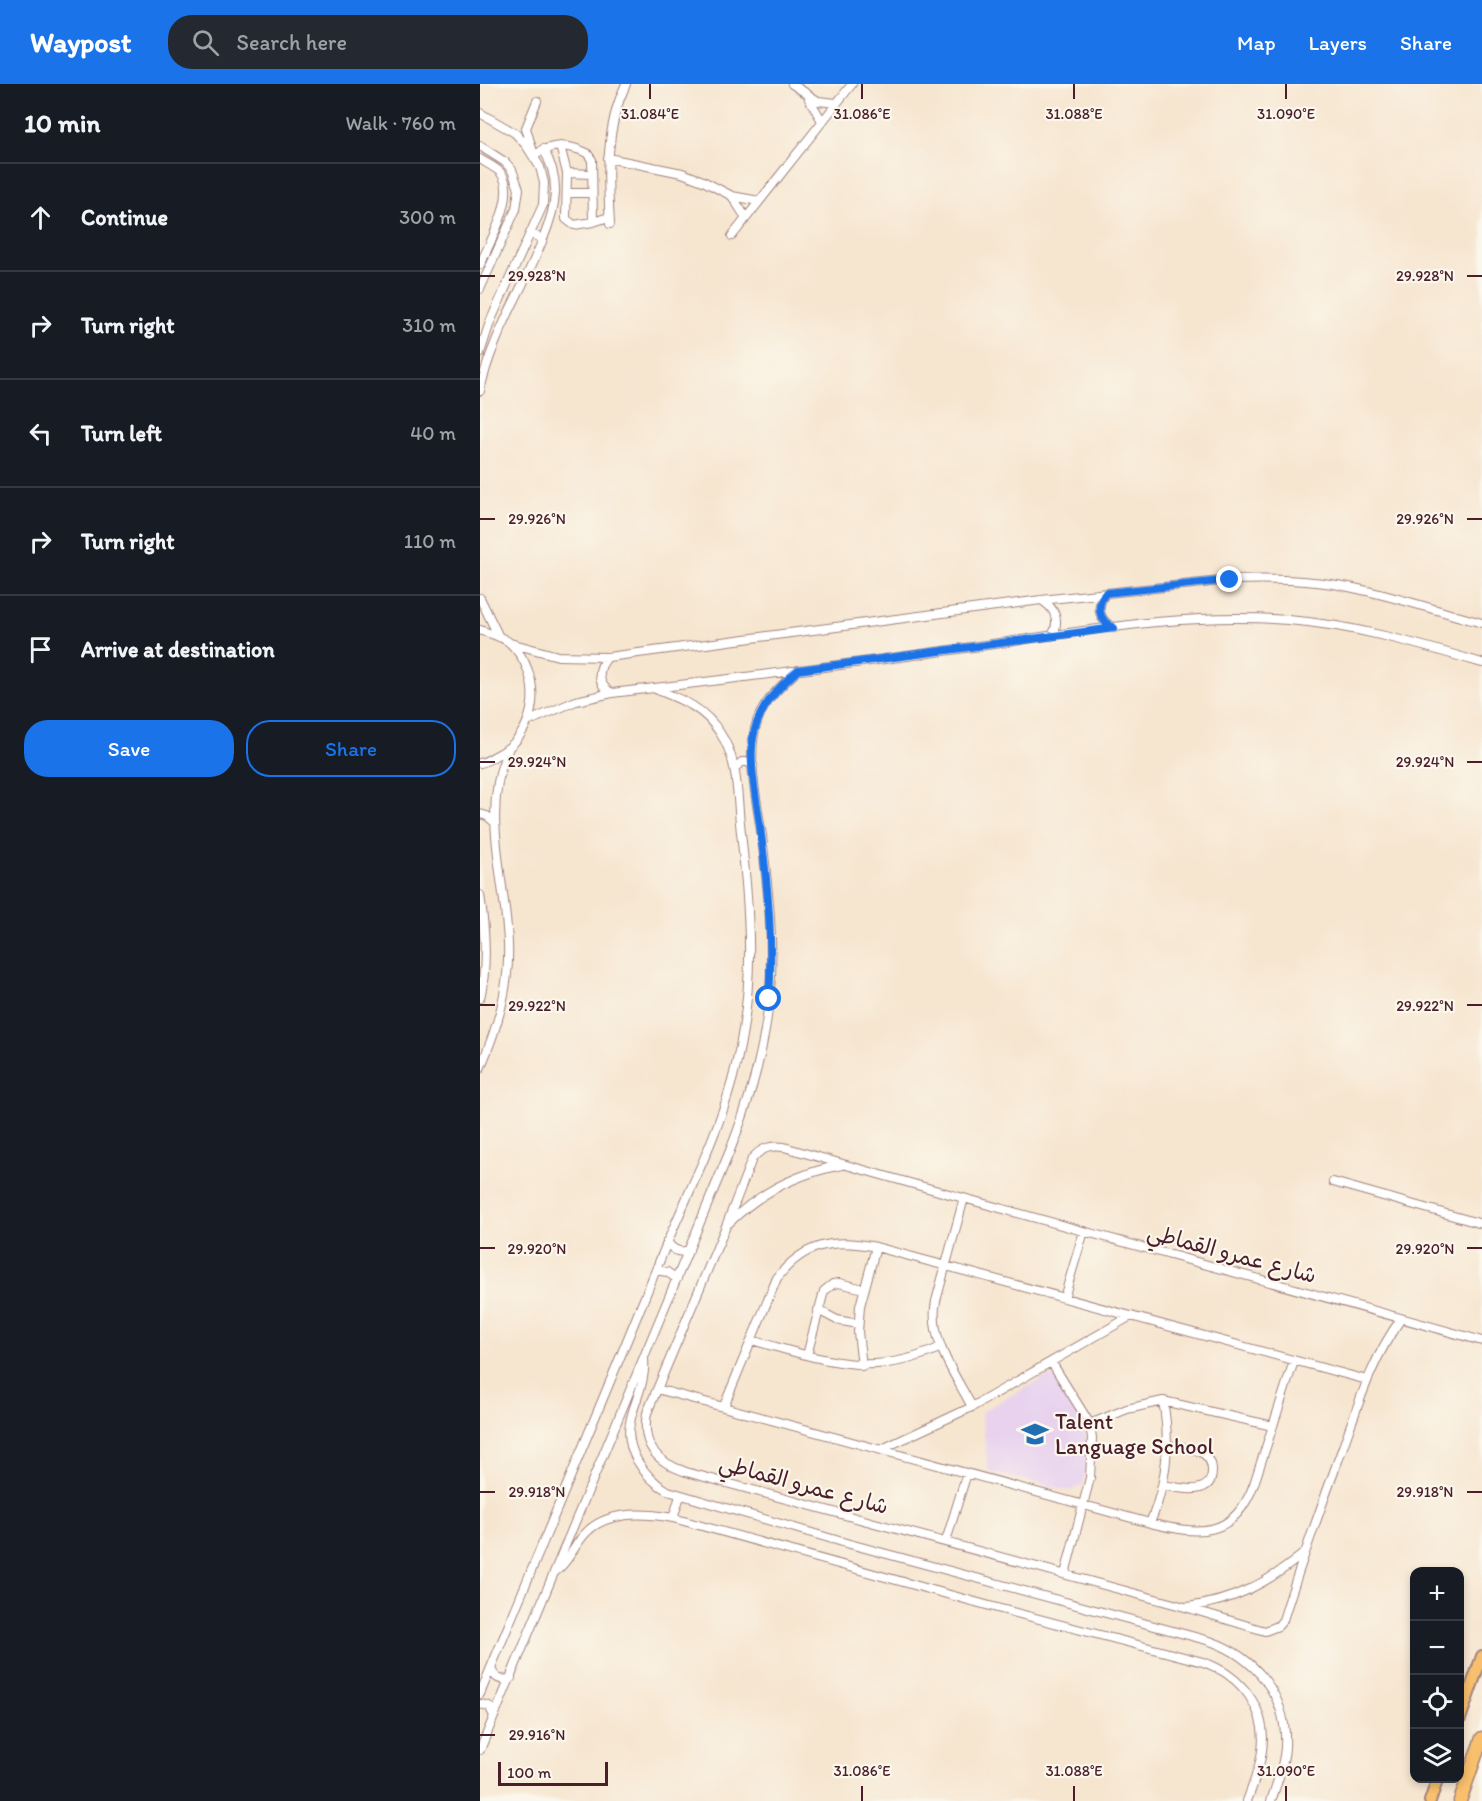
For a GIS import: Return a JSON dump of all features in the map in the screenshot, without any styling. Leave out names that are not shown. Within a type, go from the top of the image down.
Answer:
[{"type":"highway","points":[[1460,1801],[1482,1738]]},
{"type":"main road","points":[[1464,1708],[1482,1656]]},
{"type":"main road","points":[[1431,1801],[1437,1783]]},
{"type":"street","points":[[560,146],[567,173],[566,219],[574,225],[609,220],[608,158],[616,111],[626,84]]},
{"type":"street","points":[[792,84],[818,101],[836,104]]},
{"type":"street","points":[[732,236],[852,84]]},
{"type":"street","points":[[807,95],[822,121]]},
{"type":"street","points":[[480,353],[490,322],[543,205],[544,183],[526,128],[537,101]]},
{"type":"street","points":[[480,113],[515,133],[534,155]]},
{"type":"street","points":[[480,146],[505,162],[512,170],[519,189],[516,209],[480,289]]},
{"type":"street","points":[[534,155],[551,146],[587,153],[592,160],[593,222]]},
{"type":"street","points":[[480,391],[484,371],[553,215],[556,185],[549,158],[543,149]]},
{"type":"street","points":[[608,158],[682,173],[732,196],[759,201]]},
{"type":"street","points":[[480,159],[499,170],[507,191],[504,206],[480,265]]},
{"type":"street","points":[[567,173],[592,174]]},
{"type":"street","points":[[568,193],[592,193]]},
{"type":"street","points":[[732,196],[746,218]]},
{"type":"street","points":[[531,234],[543,239]]},
{"type":"street","points":[[480,630],[510,643],[558,656],[608,657],[1041,600],[1230,580],[1299,580],[1348,587],[1482,623]]},
{"type":"street","points":[[1106,593],[1101,601],[1100,615],[1114,628]]},
{"type":"street","points":[[480,598],[499,637]]},
{"type":"street","points":[[1041,600],[1049,605],[1056,618],[1056,627],[1052,636]]},
{"type":"street","points":[[529,721],[576,701],[612,693],[1114,628],[1203,619],[1287,620],[1355,628],[1482,663]]},
{"type":"street","points":[[480,1069],[499,1018],[507,979],[507,925],[493,821],[495,782],[508,750],[520,737],[529,721],[533,701],[531,681],[524,662],[510,643]]},
{"type":"street","points":[[608,657],[602,664],[599,677],[605,688],[612,693]]},
{"type":"street","points":[[480,1750],[740,1126],[757,1072],[767,1022],[771,976],[770,910],[753,766],[754,735],[758,719],[774,693],[798,670]]},
{"type":"street","points":[[480,1694],[667,1241],[711,1144],[738,1058],[746,1014],[750,967],[750,919],[734,768],[724,740],[706,716],[682,699],[653,688]]},
{"type":"street","points":[[480,763],[508,750]]},
{"type":"street","points":[[734,768],[742,762],[748,762],[753,766]]},
{"type":"street","points":[[480,814],[493,821]]},
{"type":"street","points":[[480,895],[484,943],[484,973],[480,999]]},
{"type":"street","name":"شارع عمرو القماطي","points":[[1401,1318],[1382,1348],[1367,1380],[1304,1553],[1283,1620],[1272,1630],[1257,1630],[1185,1607],[674,1468],[656,1455],[646,1435],[647,1413],[752,1159],[766,1147],[784,1147],[1084,1232],[1401,1318],[1482,1341]]},
{"type":"street","name":"شارع عمرو القماطي","points":[[726,1226],[750,1204],[778,1186],[810,1172],[845,1165]]},
{"type":"street","points":[[1333,1182],[1482,1224]]},
{"type":"street","points":[[964,1198],[934,1316],[941,1347],[972,1407]]},
{"type":"street","points":[[1064,1298],[1084,1232]]},
{"type":"street","points":[[667,1241],[671,1248],[678,1251],[688,1250]]},
{"type":"street","points":[[724,1406],[777,1278],[797,1257],[810,1249],[842,1242],[876,1247],[946,1265],[1367,1380]]},
{"type":"street","points":[[862,1366],[858,1324],[864,1289],[876,1247]]},
{"type":"street","points":[[656,1270],[667,1272],[677,1279]]},
{"type":"street","points":[[807,1355],[824,1291],[833,1284],[864,1289]]},
{"type":"street","points":[[818,1310],[837,1320],[858,1324]]},
{"type":"street","points":[[882,1449],[972,1407],[1131,1316]]},
{"type":"street","points":[[752,1340],[834,1362],[862,1366],[903,1361],[941,1347]]},
{"type":"street","points":[[644,1357],[644,1376],[630,1421],[630,1441],[643,1471],[659,1486],[680,1496],[1210,1641],[1230,1649],[1248,1661],[1270,1688],[1280,1707],[1284,1727],[1285,1746],[1282,1766],[1271,1801]]},
{"type":"street","points":[[657,1389],[1190,1532],[1215,1528],[1234,1517],[1250,1494],[1294,1361]]},
{"type":"street","points":[[1052,1363],[1090,1424],[1092,1465],[1065,1574]]},
{"type":"street","points":[[1090,1424],[1128,1408],[1163,1401],[1273,1426]]},
{"type":"street","points":[[1150,1523],[1163,1485],[1168,1445],[1163,1401]]},
{"type":"street","points":[[1163,1485],[1188,1490],[1199,1489],[1208,1483],[1213,1473],[1211,1462],[1204,1454],[1168,1445]]},
{"type":"street","points":[[946,1541],[967,1473]]},
{"type":"street","points":[[673,1518],[680,1496]]},
{"type":"street","points":[[554,1573],[568,1561],[584,1535],[600,1522],[635,1515],[673,1518],[943,1594],[1203,1662],[1235,1678],[1247,1692],[1258,1712],[1262,1726],[1262,1752],[1248,1801]]},
{"type":"street","name":"شارع عمرو القماطي","points":[[1185,1607],[1220,1601],[1253,1589],[1271,1579],[1304,1553]]},
{"type":"street","points":[[490,1668],[497,1678],[502,1680],[511,1678]]},
{"type":"street","points":[[480,1704],[491,1707],[494,1716]]},
{"type":"shaded area","name":"Talent Language School","points":[[1048,1376],[1055,1377],[1061,1383],[1084,1427],[1087,1442],[1088,1456],[1083,1485],[1070,1491],[989,1472],[981,1412]]},
{"type":"place","name":"Talent Language School","points":[[1035,1434]]},
{"type":"route","points":[[769,999],[770,910],[752,750],[758,719],[765,705],[798,670],[1114,628],[1109,626],[1100,615],[1101,601],[1106,593],[1230,580]]}]
